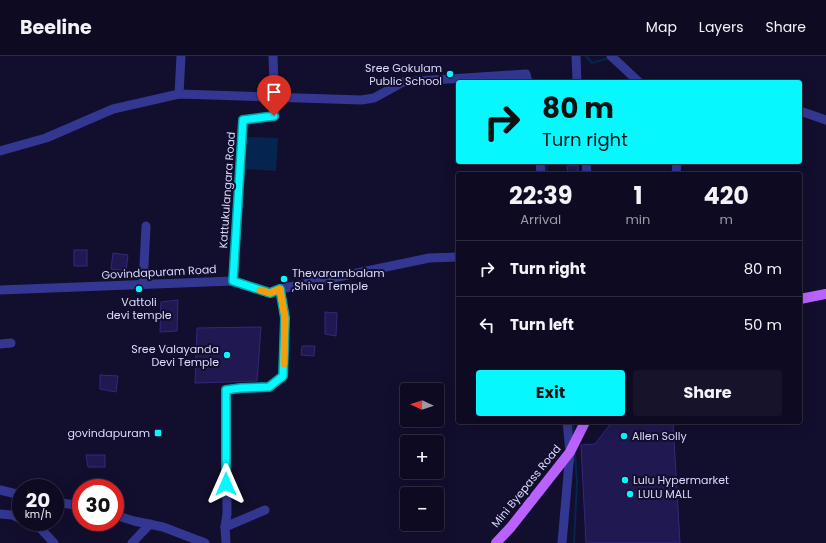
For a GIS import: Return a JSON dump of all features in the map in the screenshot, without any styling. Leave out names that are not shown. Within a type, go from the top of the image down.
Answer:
[{"type":"main road","points":[[802,299],[826,294]]},
{"type":"main road","name":"Mini Byepass Road","points":[[496,543],[512,527],[570,452],[584,424]]},
{"type":"street","points":[[179,94],[181,56]]},
{"type":"street","name":"Kattukulangara Road","points":[[233,281],[243,120],[274,116],[273,56]]},
{"type":"street","points":[[576,56],[577,80]]},
{"type":"street","points":[[611,56],[637,80]]},
{"type":"street","points":[[465,80],[527,78]]},
{"type":"street","points":[[0,150],[46,138],[113,109],[179,94],[361,100],[374,98],[403,82],[456,80]]},
{"type":"street","points":[[802,112],[826,120]]},
{"type":"street","points":[[143,285],[146,226]]},
{"type":"street","name":"Govindapuram Road","points":[[0,290],[233,281],[270,293],[280,289],[429,258],[456,257]]},
{"type":"street","points":[[226,543],[226,390],[269,387],[283,376],[285,318],[280,289]]},
{"type":"street","points":[[0,344],[11,343]]},
{"type":"street","points":[[562,543],[570,452],[567,424]]},
{"type":"street","points":[[0,490],[12,493]]},
{"type":"street","points":[[225,527],[265,510]]},
{"type":"street","points":[[0,514],[12,515]]},
{"type":"street","points":[[124,517],[163,527],[205,543]]},
{"type":"street","points":[[132,543],[150,524]]},
{"type":"street","points":[[43,531],[54,543]]},
{"type":"water","points":[[247,137],[278,138],[276,171],[246,169]]},
{"type":"building","points":[[578,165],[578,172],[568,172],[567,166]]},
{"type":"building","points":[[74,250],[87,250],[87,266],[74,266]]},
{"type":"building","points":[[113,253],[128,255],[126,271],[111,269]]},
{"type":"building","points":[[178,300],[177,331],[160,332],[161,302]]},
{"type":"building","points":[[325,312],[337,313],[336,336],[325,334]]},
{"type":"building","name":"Sree Valayanda Devi Temple","points":[[261,327],[257,381],[195,383],[197,328]]},
{"type":"building","points":[[302,346],[315,346],[314,356],[301,355]]},
{"type":"building","points":[[100,375],[118,376],[116,392],[100,389]]},
{"type":"building","name":"LULU MALL","points":[[610,424],[673,424],[680,543],[586,543],[581,445],[595,444]]},
{"type":"building","points":[[86,455],[105,455],[105,467],[88,467]]},
{"type":"waterway","points":[[586,56],[592,63],[609,58]]},
{"type":"waterway","points":[[546,164],[547,172]]},
{"type":"waterway","points":[[573,424],[574,432]]},
{"type":"waterway","points":[[574,543],[577,482],[575,454]]},
{"type":"slow traffic","points":[[260,290],[270,293],[280,289],[285,318],[284,364]]},
{"type":"place","name":"Sree Gokulam Public School","points":[[450,74]]},
{"type":"place","name":"Thevarambalam ,Shiva Temple","points":[[284,279]]},
{"type":"place","name":"Vattoli devi temple","points":[[139,289]]},
{"type":"place","name":"Sree Valayanda Devi Temple","points":[[227,355]]},
{"type":"place","name":"govindapuram","points":[[158,433]]},
{"type":"place","name":"Allen Solly","points":[[624,436]]},
{"type":"place","name":"Lulu Hypermarket","points":[[625,480]]},
{"type":"place","name":"LULU MALL","points":[[630,494]]},
{"type":"route","points":[[226,484],[226,390],[269,387],[283,376],[285,355],[285,318],[280,289],[270,293],[233,281],[243,120],[274,116]]}]
